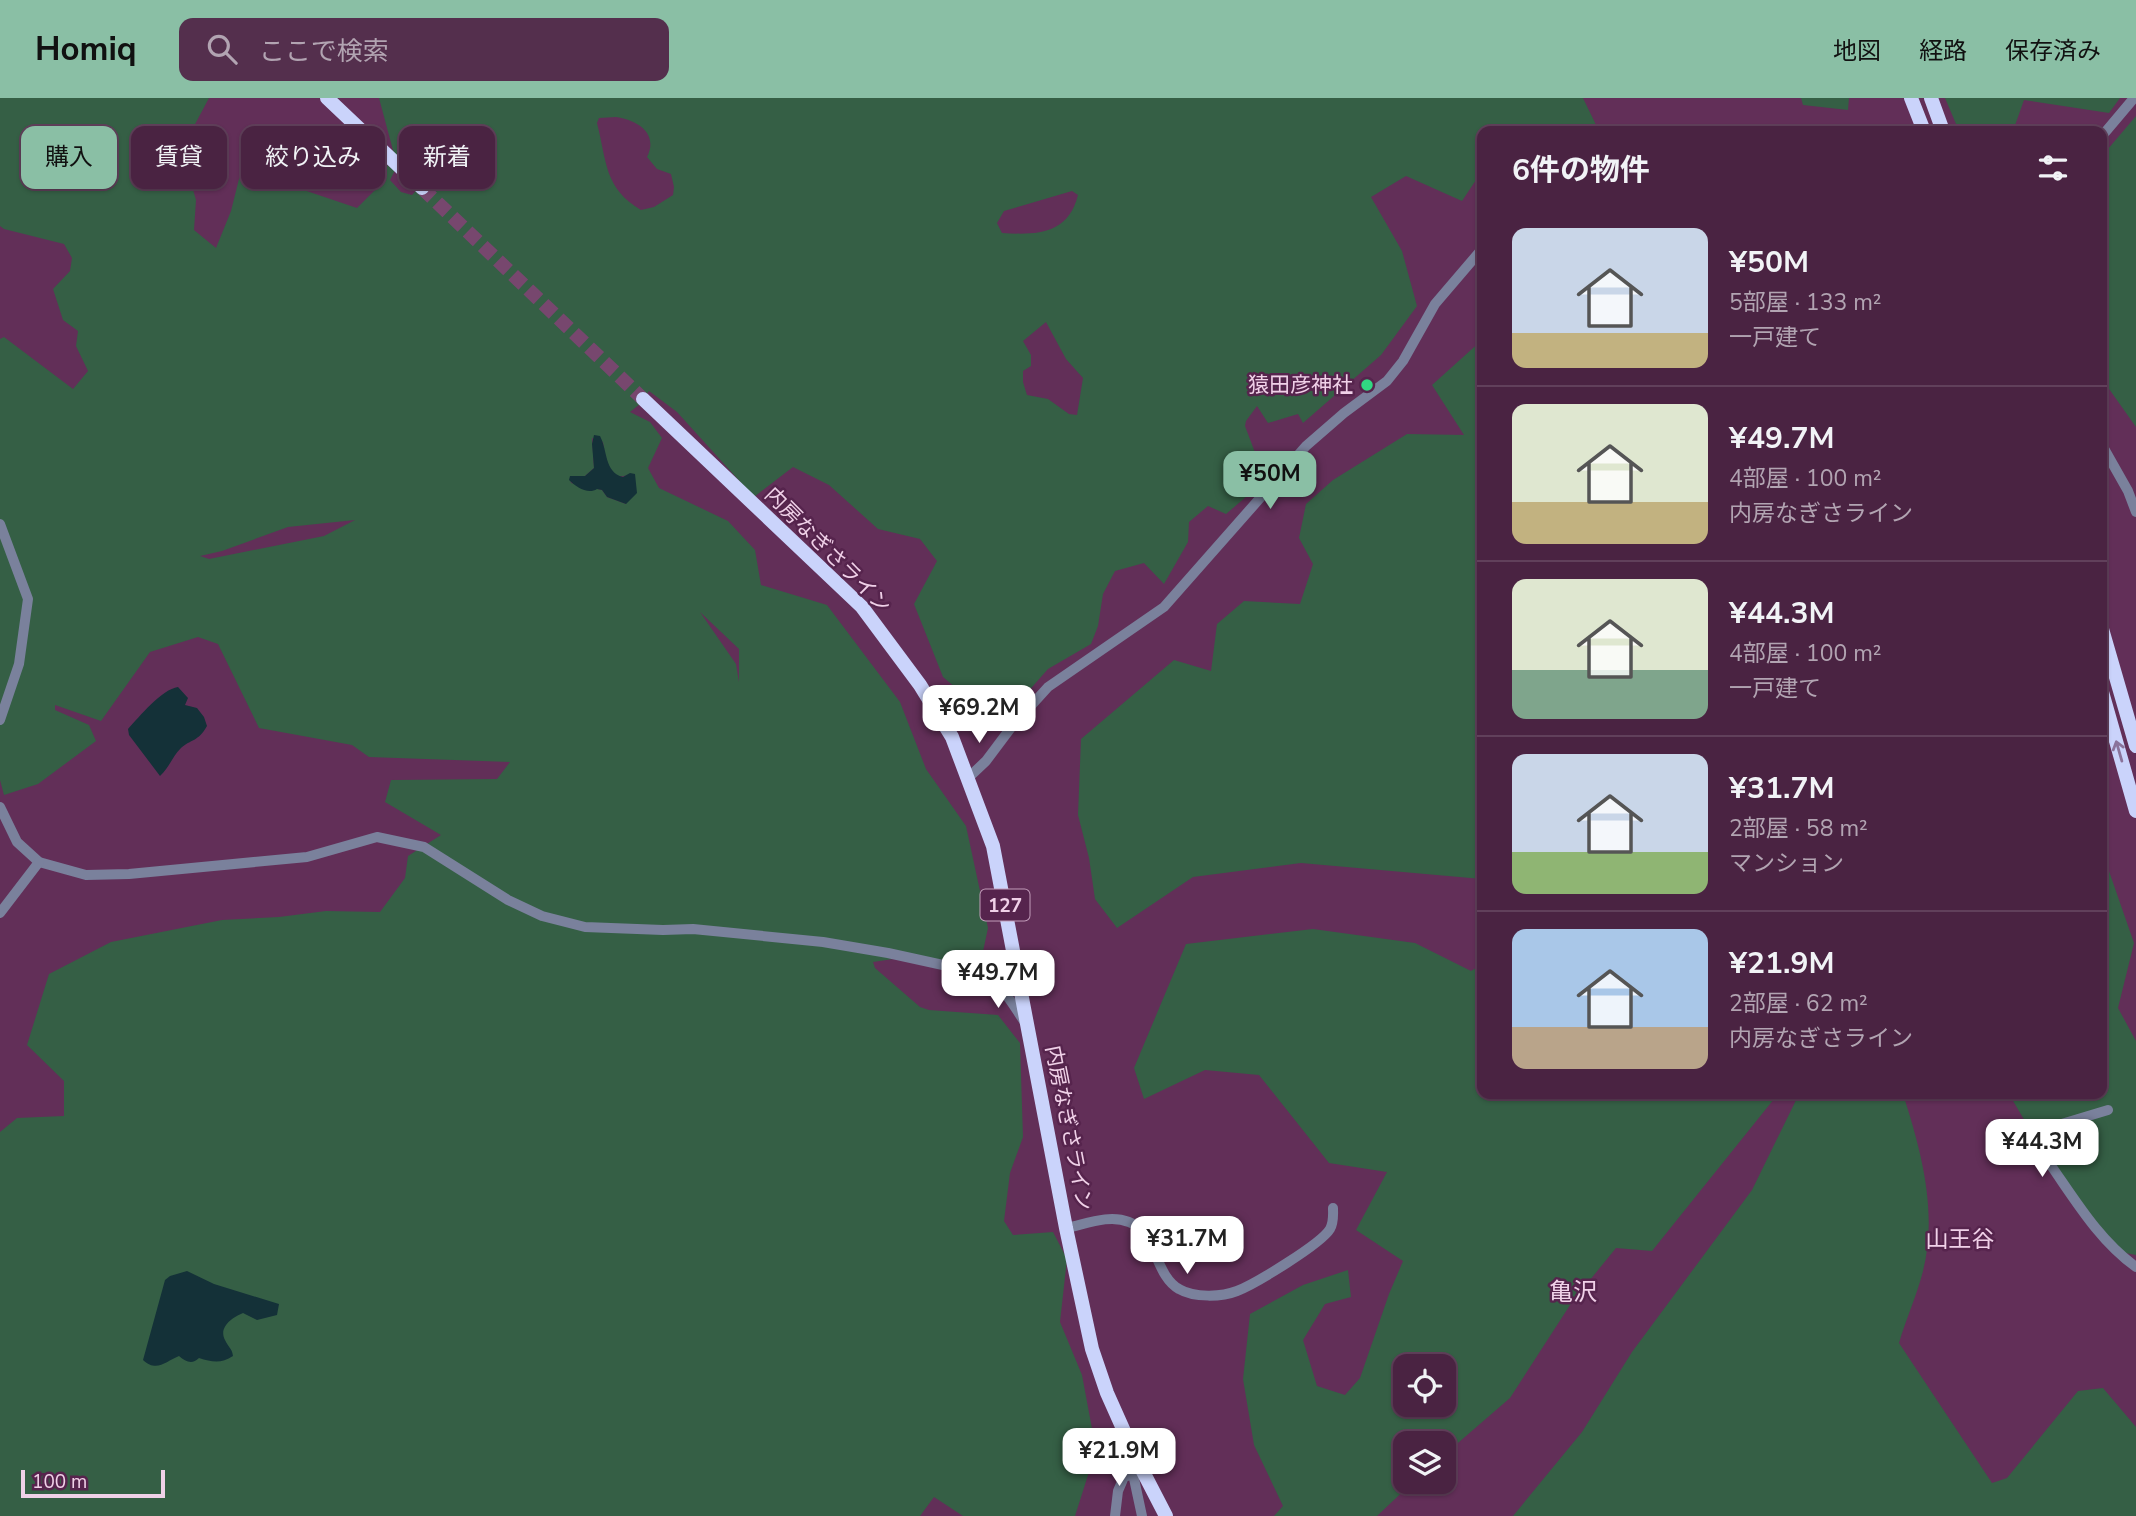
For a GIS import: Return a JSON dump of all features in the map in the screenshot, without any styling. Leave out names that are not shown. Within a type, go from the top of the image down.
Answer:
[{"type":"highway","points":[[327,98],[399,166]]},
{"type":"highway","points":[[1911,98],[1922,126]]},
{"type":"highway","points":[[1930,98],[1941,126]]},
{"type":"highway","name":"内房なぎさライン","points":[[643,399],[862,607],[920,685],[952,737],[993,846],[1066,1228],[1092,1349],[1107,1393],[1166,1516]]},
{"type":"highway","points":[[2107,646],[2136,746]]},
{"type":"highway","points":[[2107,710],[2136,811]]},
{"type":"street","points":[[2107,131],[2134,98]]},
{"type":"street","points":[[968,778],[986,761],[1010,729],[1048,688],[1164,607],[1306,446],[1387,381],[1403,362],[1435,304],[1477,255]]},
{"type":"street","points":[[2107,454],[2129,491],[2136,512]]},
{"type":"street","points":[[0,524],[28,599],[19,664],[0,720]]},
{"type":"street","points":[[0,807],[17,842],[39,862],[86,875],[129,874],[307,857],[377,837],[425,848],[508,900],[542,916],[585,928],[693,929],[823,942],[984,974],[1003,992],[1028,1027]]},
{"type":"street","points":[[0,913],[39,862]]},
{"type":"street","points":[[984,974],[1015,957]]},
{"type":"street","points":[[2108,1110],[2055,1126],[2051,1132],[2047,1154],[2058,1176],[2102,1238],[2136,1267]]},
{"type":"street","points":[[1066,1228],[1109,1219],[1132,1223],[1144,1234],[1172,1285],[1182,1292],[1217,1295],[1237,1291],[1308,1250],[1329,1231],[1333,1222],[1333,1208]]},
{"type":"street","points":[[1136,1458],[1133,1474],[1142,1516]]},
{"type":"street","points":[[1115,1516],[1118,1491],[1124,1477],[1133,1474]]},
{"type":"green space","points":[[0,98],[209,98],[194,126],[131,126],[131,189],[193,189],[196,200],[194,230],[216,248],[231,211],[241,171],[241,189],[301,189],[357,208],[376,189],[385,189],[385,164],[395,170],[390,180],[401,192],[412,195],[417,189],[495,189],[495,126],[399,126],[399,159],[394,154],[379,98],[1583,98],[1597,126],[1477,126],[1477,178],[1462,201],[1406,176],[1371,197],[1402,251],[1417,306],[1381,355],[1303,423],[1298,414],[1268,423],[1257,406],[1245,426],[1262,471],[1260,485],[1226,514],[1208,506],[1189,522],[1188,542],[1164,584],[1144,563],[1115,571],[1103,594],[1098,626],[1091,644],[1048,669],[1010,712],[976,705],[943,677],[914,604],[937,561],[920,539],[878,529],[829,485],[793,467],[754,497],[677,412],[649,391],[630,412],[650,422],[662,438],[648,468],[659,488],[728,521],[755,550],[761,585],[827,605],[900,702],[926,769],[966,826],[988,928],[981,961],[893,959],[873,962],[875,968],[920,1007],[998,1015],[1020,1043],[1023,1137],[1010,1173],[1004,1221],[1013,1235],[1053,1232],[1067,1259],[1060,1322],[1082,1375],[1096,1450],[1075,1516],[963,1516],[934,1497],[920,1516],[0,1516],[0,1132],[17,1118],[64,1116],[64,1081],[27,1045],[49,974],[111,942],[222,920],[326,911],[380,912],[405,878],[408,856],[441,835],[385,802],[391,780],[497,779],[510,762],[369,757],[352,745],[259,728],[218,644],[198,637],[150,652],[101,721],[55,705],[55,710],[89,725],[96,741],[38,784],[4,795],[0,780],[0,339],[4,337],[73,389],[88,371],[76,346],[78,331],[63,320],[53,289],[70,271],[72,258],[64,244],[0,226]],"holes":[[[599,118],[624,119],[644,129],[650,141],[647,157],[657,169],[671,174],[673,195],[654,207],[641,210],[629,202],[613,183],[609,173],[597,123]],[[1072,191],[1078,195],[1067,218],[1059,225],[1049,230],[1027,234],[1002,233],[997,223],[1004,211]],[[1046,322],[1066,359],[1083,378],[1077,415],[1069,414],[1048,399],[1027,395],[1023,371],[1031,366],[1031,355],[1023,341]],[[592,438],[603,442],[612,471],[616,475],[627,475],[626,504],[607,497],[602,490],[571,483],[570,476],[585,476],[594,468]],[[355,520],[324,536],[209,559],[200,556],[222,551],[288,527]],[[700,612],[739,649],[739,682],[736,664]]]},
{"type":"green space","points":[[1801,98],[1849,98],[1848,110],[1803,105]]},
{"type":"green space","points":[[1945,98],[2120,98],[2109,113],[2024,100],[2015,126],[1957,126]]},
{"type":"green space","points":[[2136,116],[2136,427],[2107,386],[2107,150]]},
{"type":"green space","points":[[1477,344],[1477,879],[1301,863],[1193,877],[1117,928],[1095,899],[1089,858],[1078,815],[1081,739],[1174,660],[1211,671],[1217,624],[1244,601],[1300,604],[1313,564],[1299,538],[1306,504],[1333,480],[1407,434],[1464,435],[1432,385]]},
{"type":"green space","points":[[2107,865],[2134,943],[2118,1008],[2136,1041],[2136,1255],[2115,1251],[2075,1206],[2012,1099],[2107,1099]]},
{"type":"green space","points":[[1313,929],[1415,943],[1471,971],[1477,967],[1477,1099],[1774,1099],[1652,1251],[1616,1248],[1572,1302],[1510,1398],[1456,1445],[1456,1431],[1393,1431],[1393,1494],[1400,1494],[1377,1516],[1274,1516],[1283,1506],[1254,1445],[1243,1379],[1250,1314],[1303,1285],[1348,1270],[1351,1297],[1325,1304],[1303,1340],[1317,1386],[1345,1395],[1360,1378],[1403,1261],[1356,1230],[1387,1172],[1329,1163],[1259,1075],[1205,1070],[1144,1099],[1134,1068],[1186,944]]},
{"type":"green space","points":[[1797,1099],[1905,1099],[1921,1159],[1929,1226],[1923,1271],[1899,1343],[1992,1483],[2007,1478],[2078,1391],[2103,1388],[2136,1427],[2136,1516],[1513,1516],[1582,1432],[1632,1352],[1752,1190]]},
{"type":"shaded area","points":[[594,435],[600,436],[613,471],[623,477],[630,473],[635,474],[637,493],[626,504],[607,497],[602,490],[586,491],[569,480],[570,476],[585,476],[594,468]]},
{"type":"shaded area","points":[[178,687],[188,698],[185,705],[197,708],[207,726],[197,738],[181,748],[160,776],[129,735],[128,729],[158,698]]},
{"type":"shaded area","points":[[187,1271],[214,1284],[279,1304],[277,1315],[257,1320],[243,1313],[231,1320],[223,1335],[233,1356],[224,1360],[199,1358],[189,1362],[179,1356],[153,1366],[143,1360],[165,1280]]},
{"type":"tunnel","points":[[423,189],[643,399]]},
{"type":"place","name":"猿田彦神社","points":[[1367,385]]},
{"type":"district","name":"山王谷","points":[[1960,1239]]},
{"type":"district","name":"亀沢","points":[[1573,1292]]}]
